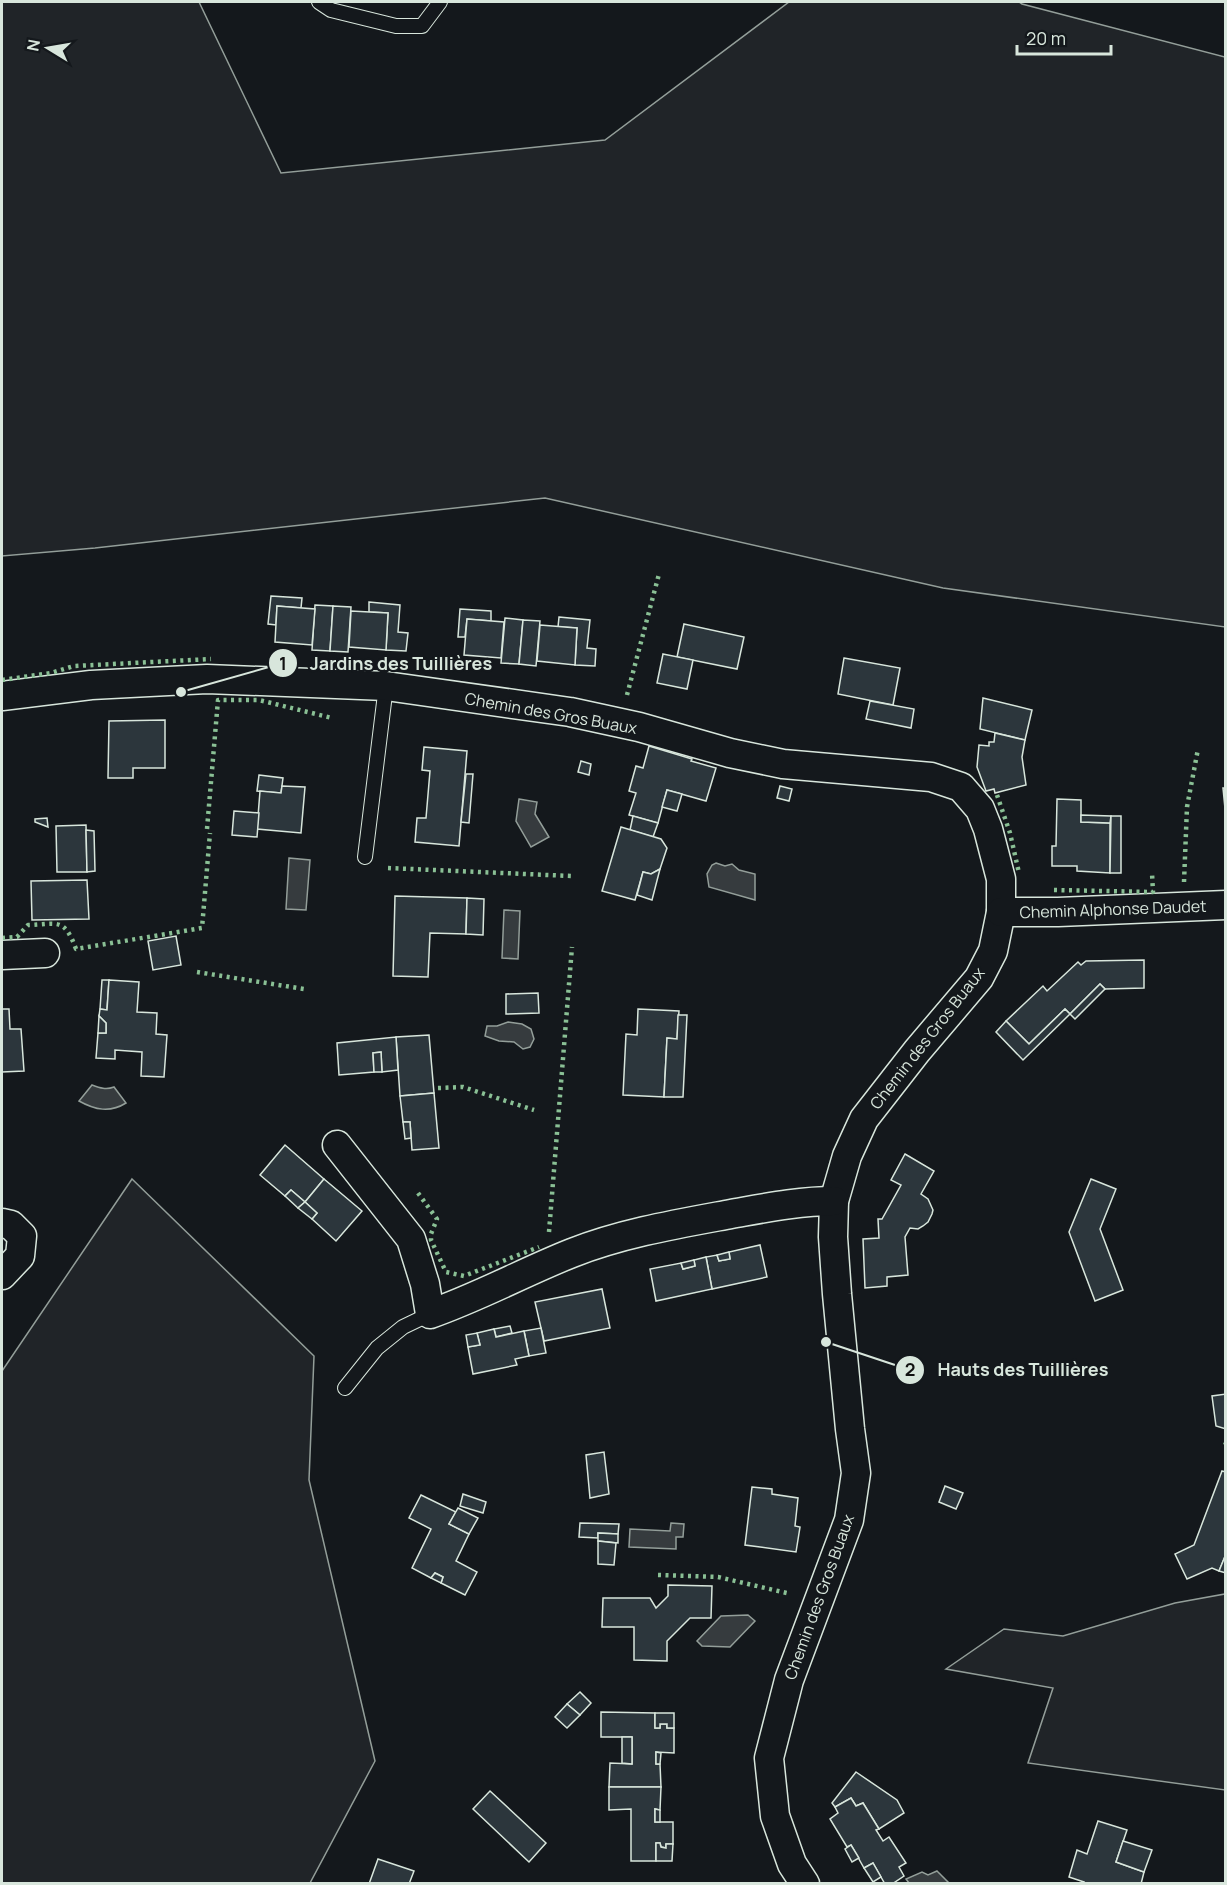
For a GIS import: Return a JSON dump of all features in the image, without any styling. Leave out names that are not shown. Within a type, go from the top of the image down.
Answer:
[{"type":"street","name":"Chemin des Gros Buaux","points":[[2,696],[91,685],[207,679],[386,687],[570,712],[639,727],[730,753],[783,764],[931,777],[960,787],[980,809],[988,829],[1001,879],[1001,912],[993,951],[979,978],[917,1051],[864,1119],[847,1156],[834,1201],[833,1237],[837,1294],[856,1473],[849,1520],[789,1680],[769,1758],[775,1816],[792,1864],[805,1884]]},
{"type":"street","name":"Chemin Alphonse Daudet","points":[[1001,912],[1226,905]]},
{"type":"street","points":[[2,955],[45,953]]},
{"type":"street","points":[[337,1145],[411,1239],[425,1284],[430,1314],[474,1297],[533,1269],[611,1239],[787,1204],[834,1201]]},
{"type":"street","points":[[2,1223],[11,1225],[22,1236],[20,1256],[2,1275]]},
{"type":"lane","points":[[319,2],[331,10],[396,27],[422,26],[440,2]]},
{"type":"lane","points":[[365,857],[386,687]]},
{"type":"lane","points":[[345,1388],[377,1348],[403,1327],[430,1314]]},
{"type":"shaded area","points":[[2,2],[199,2],[281,173],[605,140],[789,2],[1019,2],[1225,57],[1225,627],[943,588],[545,498],[95,548],[2,556]]},
{"type":"shaded area","points":[[519,799],[537,802],[535,814],[549,837],[531,847],[516,821]]},
{"type":"shaded area","points":[[289,858],[310,860],[306,910],[286,909]]},
{"type":"shaded area","points":[[716,863],[725,866],[732,864],[739,870],[755,874],[755,900],[709,887],[707,874],[712,865]]},
{"type":"shaded area","points":[[504,910],[520,911],[518,959],[502,958]]},
{"type":"shaded area","points":[[508,1022],[522,1024],[531,1029],[534,1039],[530,1047],[523,1049],[514,1042],[499,1041],[485,1036],[487,1026],[497,1026]]},
{"type":"shaded area","points":[[92,1085],[103,1088],[114,1087],[126,1103],[114,1108],[102,1109],[79,1101]]},
{"type":"shaded area","points":[[132,1179],[314,1356],[309,1480],[375,1761],[310,1883],[2,1883],[2,1371]]},
{"type":"shaded area","points":[[671,1523],[684,1524],[683,1537],[676,1537],[676,1549],[629,1547],[630,1529],[670,1531]]},
{"type":"shaded area","points":[[1225,1594],[1225,1790],[1028,1763],[1053,1688],[946,1669],[1004,1629],[1063,1636],[1175,1603]]},
{"type":"shaded area","points":[[748,1615],[755,1621],[730,1647],[702,1646],[697,1641],[721,1616]]},
{"type":"shaded area","points":[[937,1871],[949,1883],[909,1883],[906,1879],[922,1872],[928,1875]]},
{"type":"building","points":[[271,596],[302,598],[301,608],[277,606],[276,625],[268,624]]},
{"type":"building","points":[[369,602],[400,605],[398,632],[408,633],[406,651],[386,650],[388,613],[369,612]]},
{"type":"building","points":[[315,605],[333,606],[330,651],[312,650]]},
{"type":"building","points":[[277,606],[315,609],[312,645],[275,642]]},
{"type":"building","points":[[333,606],[351,607],[348,652],[330,651]]},
{"type":"building","points":[[460,609],[491,611],[491,621],[467,619],[465,637],[458,637]]},
{"type":"building","points":[[351,611],[388,613],[386,650],[349,647]]},
{"type":"building","points":[[559,617],[590,620],[587,648],[596,649],[595,666],[575,665],[577,628],[558,627]]},
{"type":"building","points":[[505,618],[523,620],[519,664],[501,663]]},
{"type":"building","points":[[467,619],[504,622],[501,658],[464,655]]},
{"type":"building","points":[[523,620],[540,621],[536,666],[519,664]]},
{"type":"building","points":[[684,624],[744,637],[737,669],[677,657]]},
{"type":"building","points":[[540,625],[577,628],[575,665],[537,661]]},
{"type":"building","points":[[663,654],[693,660],[687,689],[657,683]]},
{"type":"building","points":[[844,658],[900,668],[893,705],[838,694]]},
{"type":"building","points":[[983,698],[1032,710],[1025,740],[980,729]]},
{"type":"building","points":[[870,701],[914,709],[911,728],[866,719]]},
{"type":"building","points":[[165,720],[165,768],[133,768],[133,778],[108,778],[109,721]]},
{"type":"building","points":[[995,733],[1025,740],[1022,757],[1026,785],[995,793],[994,789],[986,791],[977,767],[979,745],[989,746],[989,742],[994,742]]},
{"type":"building","points":[[649,746],[716,768],[706,801],[667,790],[658,823],[629,815],[636,793],[629,791],[636,766],[643,768]]},
{"type":"building","points":[[424,747],[467,751],[459,846],[415,842],[417,818],[426,818],[430,771],[422,770]]},
{"type":"building","points":[[581,761],[591,764],[589,775],[578,772]]},
{"type":"building","points":[[466,774],[473,774],[469,823],[461,822]]},
{"type":"building","points":[[259,775],[283,778],[281,793],[257,791]]},
{"type":"building","points":[[282,786],[305,787],[301,833],[257,829],[260,791],[281,793]]},
{"type":"building","points":[[780,786],[792,789],[789,801],[777,798]]},
{"type":"building","points":[[1223,788],[1226,788],[1226,819]]},
{"type":"building","points":[[667,790],[682,794],[677,811],[662,807]]},
{"type":"building","points":[[1057,799],[1081,800],[1081,822],[1110,823],[1110,873],[1077,871],[1077,866],[1052,866],[1052,846],[1056,846]]},
{"type":"building","points":[[234,811],[259,813],[257,837],[232,835]]},
{"type":"building","points":[[1081,815],[1111,816],[1110,823],[1081,822]]},
{"type":"building","points":[[633,816],[658,823],[653,837],[630,830]]},
{"type":"building","points":[[1111,816],[1121,816],[1121,873],[1110,873]]},
{"type":"building","points":[[47,818],[48,827],[35,822],[35,819]]},
{"type":"building","points":[[86,825],[87,872],[57,872],[56,826]]},
{"type":"building","points":[[621,827],[661,839],[667,848],[660,869],[651,874],[643,872],[635,900],[602,891]]},
{"type":"building","points":[[86,830],[94,831],[95,871],[87,872]]},
{"type":"building","points":[[660,869],[652,900],[637,895],[643,872],[651,874]]},
{"type":"building","points":[[87,880],[89,919],[32,920],[31,881]]},
{"type":"building","points":[[395,896],[467,898],[466,934],[430,933],[428,977],[393,976]]},
{"type":"building","points":[[467,898],[484,899],[483,935],[466,934]]},
{"type":"building","points":[[176,936],[181,965],[153,970],[148,941]]},
{"type":"building","points":[[1144,960],[1144,988],[1105,989],[1100,984],[1070,1014],[1065,1009],[1029,1044],[1006,1021],[1043,986],[1047,991],[1078,962],[1081,965],[1086,961]]},
{"type":"building","points":[[102,980],[109,980],[107,1010],[100,1009]]},
{"type":"building","points":[[109,980],[139,982],[137,1012],[157,1013],[156,1034],[167,1035],[164,1077],[141,1076],[142,1052],[115,1050],[115,1059],[96,1058],[98,1033],[106,1033],[106,1023],[99,1016],[100,1009],[107,1010]]},
{"type":"building","points":[[1100,984],[1105,989],[1075,1019],[1070,1014]]},
{"type":"building","points":[[538,993],[539,1013],[506,1014],[506,994]]},
{"type":"building","points":[[2,1009],[9,1009],[10,1029],[21,1029],[24,1071],[2,1072]]},
{"type":"building","points":[[638,1009],[679,1011],[677,1039],[667,1038],[664,1097],[623,1095],[626,1034],[637,1035]]},
{"type":"building","points":[[1065,1009],[1070,1014],[1023,1060],[996,1032],[1006,1021],[1029,1044]]},
{"type":"building","points":[[678,1015],[687,1015],[683,1097],[664,1097],[667,1038],[677,1039]]},
{"type":"building","points":[[99,1016],[106,1023],[106,1033],[98,1033]]},
{"type":"building","points":[[429,1035],[434,1093],[400,1096],[396,1037]]},
{"type":"building","points":[[396,1037],[398,1070],[382,1072],[381,1052],[373,1053],[374,1072],[339,1075],[337,1043]]},
{"type":"building","points":[[381,1052],[382,1072],[374,1072],[373,1053]]},
{"type":"building","points":[[434,1093],[439,1148],[412,1150],[410,1122],[403,1122],[400,1096]]},
{"type":"building","points":[[403,1122],[410,1122],[411,1138],[405,1139]]},
{"type":"building","points":[[285,1145],[324,1179],[305,1202],[291,1190],[285,1196],[260,1175]]},
{"type":"building","points":[[905,1154],[934,1171],[921,1194],[928,1199],[933,1210],[932,1214],[923,1226],[918,1229],[910,1228],[905,1237],[908,1275],[887,1277],[887,1286],[865,1288],[863,1239],[879,1238],[878,1219],[882,1219],[901,1185],[891,1180]]},
{"type":"building","points":[[324,1179],[362,1211],[336,1241],[312,1219],[317,1213],[305,1202]]},
{"type":"building","points":[[1091,1179],[1116,1189],[1100,1229],[1123,1290],[1095,1301],[1069,1232]]},
{"type":"building","points":[[291,1190],[305,1202],[298,1208],[285,1196]]},
{"type":"building","points":[[305,1202],[317,1213],[312,1219],[298,1208]]},
{"type":"building","points":[[760,1245],[767,1277],[712,1289],[706,1257],[717,1255],[719,1261],[730,1259],[729,1252]]},
{"type":"building","points":[[729,1252],[730,1259],[719,1261],[717,1255]]},
{"type":"building","points":[[706,1257],[712,1289],[656,1301],[650,1269],[681,1263],[683,1269],[695,1266],[694,1260]]},
{"type":"building","points":[[694,1260],[695,1266],[683,1269],[681,1263]]},
{"type":"building","points":[[602,1289],[610,1328],[544,1341],[535,1302]]},
{"type":"building","points":[[510,1326],[512,1333],[496,1337],[494,1329]]},
{"type":"building","points":[[541,1328],[546,1353],[529,1356],[524,1331]]},
{"type":"building","points":[[494,1329],[496,1337],[524,1331],[529,1356],[515,1359],[517,1365],[473,1374],[468,1347],[480,1345],[477,1333]]},
{"type":"building","points":[[477,1333],[480,1345],[468,1347],[466,1335]]},
{"type":"building","points":[[1226,1394],[1226,1429],[1216,1426],[1212,1396]]},
{"type":"building","points":[[604,1452],[609,1494],[590,1498],[586,1455]]},
{"type":"building","points":[[1222,1471],[1226,1472],[1226,1554],[1219,1571],[1212,1568],[1187,1579],[1175,1554],[1194,1545]]},
{"type":"building","points":[[945,1486],[963,1493],[956,1509],[939,1502]]},
{"type":"building","points":[[752,1487],[772,1489],[772,1494],[798,1498],[795,1526],[800,1527],[796,1552],[745,1545]]},
{"type":"building","points":[[463,1494],[486,1502],[483,1513],[460,1506]]},
{"type":"building","points":[[421,1495],[456,1512],[449,1524],[469,1534],[456,1561],[477,1572],[465,1595],[441,1583],[443,1577],[435,1573],[431,1578],[412,1568],[431,1529],[409,1518]]},
{"type":"building","points":[[458,1508],[478,1518],[469,1534],[449,1524]]},
{"type":"building","points":[[580,1523],[619,1524],[618,1534],[598,1533],[598,1538],[579,1537]]},
{"type":"building","points":[[598,1533],[618,1534],[618,1543],[598,1541]]},
{"type":"building","points":[[598,1541],[616,1543],[614,1565],[598,1564]]},
{"type":"building","points":[[1226,1554],[1226,1573],[1219,1571]]},
{"type":"building","points":[[435,1573],[443,1577],[441,1583],[431,1578]]},
{"type":"building","points":[[668,1585],[712,1586],[711,1618],[690,1618],[667,1641],[667,1661],[634,1660],[634,1627],[602,1627],[603,1598],[650,1598],[656,1608],[668,1596]]},
{"type":"building","points":[[580,1692],[591,1703],[580,1715],[567,1704]]},
{"type":"building","points":[[567,1704],[580,1715],[567,1728],[555,1717]]},
{"type":"building","points":[[601,1712],[655,1713],[655,1728],[660,1728],[660,1724],[667,1724],[667,1728],[674,1728],[674,1753],[656,1752],[656,1764],[660,1764],[661,1787],[609,1787],[610,1763],[632,1764],[632,1737],[601,1737]]},
{"type":"building","points":[[655,1713],[674,1713],[674,1728],[667,1728],[667,1724],[660,1724],[660,1728],[655,1728]]},
{"type":"building","points":[[622,1737],[632,1737],[632,1764],[622,1763]]},
{"type":"building","points":[[656,1752],[661,1753],[660,1764],[656,1764]]},
{"type":"building","points":[[856,1772],[897,1800],[904,1813],[879,1829],[863,1803],[856,1806],[851,1798],[835,1807],[832,1803]]},
{"type":"building","points":[[609,1787],[661,1787],[660,1810],[655,1809],[655,1822],[673,1822],[673,1844],[666,1844],[666,1848],[656,1843],[656,1861],[631,1861],[631,1809],[609,1810]]},
{"type":"building","points":[[490,1791],[546,1843],[529,1862],[473,1809]]},
{"type":"building","points":[[851,1798],[856,1806],[863,1803],[879,1829],[876,1830],[883,1841],[889,1837],[906,1863],[899,1867],[904,1876],[892,1884],[885,1884],[873,1863],[864,1868],[851,1845],[847,1847],[830,1819],[838,1813],[835,1807]]},
{"type":"building","points":[[655,1809],[660,1810],[660,1822],[655,1822]]},
{"type":"building","points":[[1098,1821],[1127,1830],[1116,1862],[1144,1872],[1141,1884],[1083,1884],[1084,1882],[1069,1877],[1077,1850],[1087,1854]]},
{"type":"building","points":[[1123,1841],[1152,1850],[1144,1872],[1116,1862]]},
{"type":"building","points":[[656,1843],[666,1848],[666,1844],[673,1844],[672,1861],[656,1861]]},
{"type":"building","points":[[851,1845],[859,1858],[852,1862],[845,1849]]},
{"type":"building","points":[[378,1859],[414,1871],[409,1884],[369,1884]]},
{"type":"building","points":[[873,1863],[881,1877],[873,1882],[864,1868]]},
{"type":"hedge","points":[[627,695],[659,574]]},
{"type":"hedge","points":[[2,680],[51,673],[74,666],[211,659]]},
{"type":"hedge","points":[[207,829],[218,700],[259,700],[332,718]]},
{"type":"hedge","points":[[1184,882],[1187,807],[1198,749]]},
{"type":"hedge","points":[[997,795],[1010,833],[1019,873]]},
{"type":"hedge","points":[[2,938],[17,937],[28,925],[53,924],[63,927],[68,932],[76,949],[202,928],[210,833]]},
{"type":"hedge","points":[[388,868],[571,876]]},
{"type":"hedge","points":[[1054,890],[1153,892],[1152,873]]},
{"type":"hedge","points":[[549,1232],[572,947]]},
{"type":"hedge","points":[[197,972],[304,989]]},
{"type":"hedge","points":[[438,1088],[463,1087],[534,1110]]},
{"type":"hedge","points":[[418,1193],[437,1219],[431,1240],[446,1272],[464,1276],[539,1247]]},
{"type":"hedge","points":[[658,1575],[718,1577],[791,1594]]},
{"type":"place","name":"Jardins des Tuillières","points":[[181,692]]},
{"type":"place","name":"Hauts des Tuillières","points":[[826,1342]]}]
